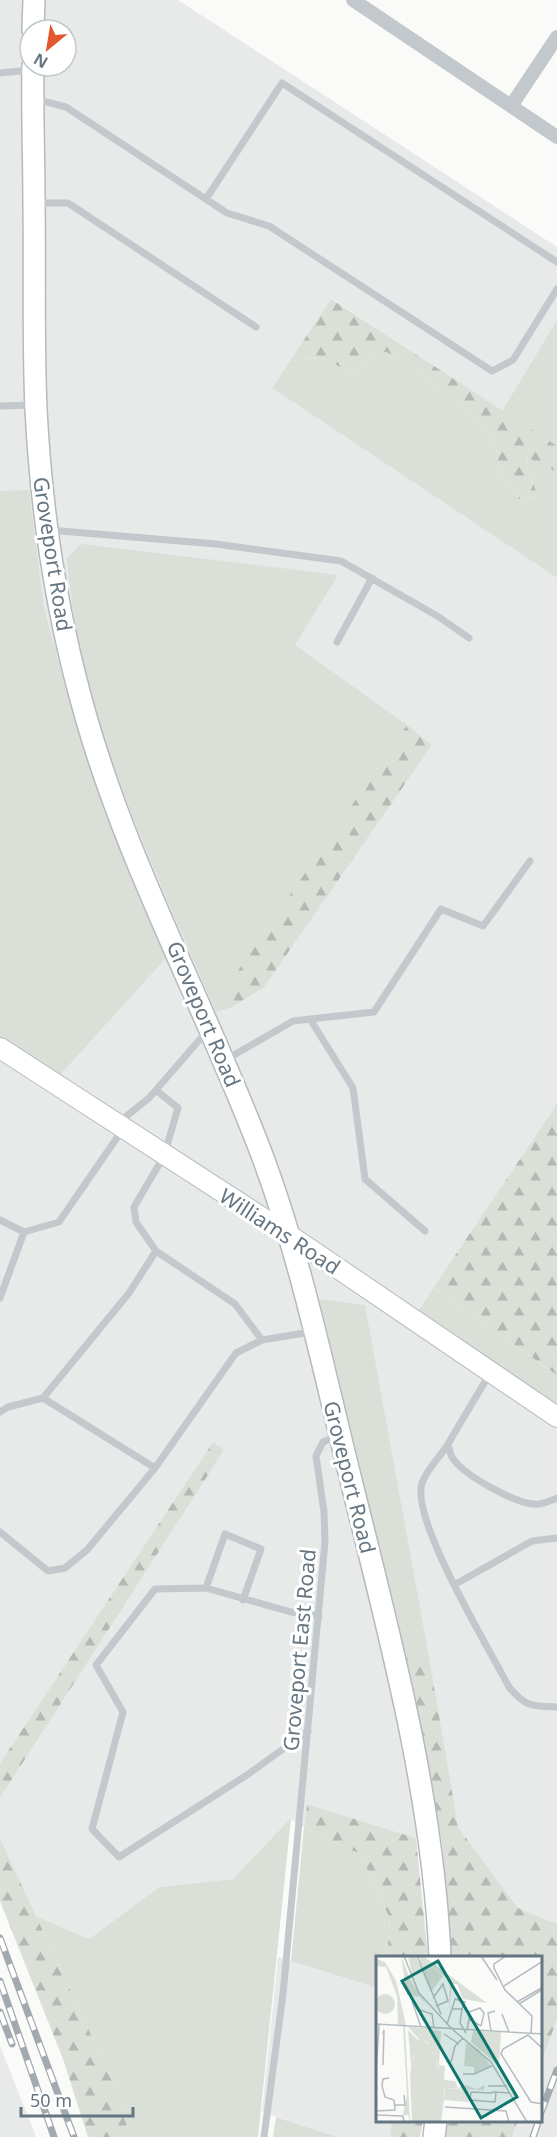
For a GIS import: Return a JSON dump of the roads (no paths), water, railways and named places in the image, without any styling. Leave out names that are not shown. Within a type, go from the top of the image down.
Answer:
[{"type":"main road","points":[[33,18],[34,0]]},
{"type":"main road","name":"Groveport Road","points":[[33,78],[36,405],[46,529],[69,648],[99,759],[148,884],[211,1027],[263,1158],[289,1235],[340,1436],[418,1770],[435,1881],[440,1956]]},
{"type":"main road","name":"Williams Road","points":[[0,1048],[289,1235],[557,1417]]},
{"type":"main road","points":[[435,2137],[436,2122]]},
{"type":"street","points":[[353,0],[557,137]]},
{"type":"street","points":[[511,106],[557,37]]},
{"type":"lane","points":[[0,73],[18,70]]},
{"type":"lane","points":[[206,199],[282,83],[557,262]]},
{"type":"lane","points":[[32,98],[66,107],[227,213],[269,226],[492,371],[513,360],[557,289]]},
{"type":"lane","points":[[34,203],[68,203],[256,327]]},
{"type":"lane","points":[[0,406],[36,405]]},
{"type":"lane","points":[[46,529],[216,544],[342,561],[439,616],[469,638]]},
{"type":"lane","points":[[337,642],[372,578]]},
{"type":"lane","points":[[224,1060],[293,1021],[374,1012],[441,909],[483,926],[530,861]]},
{"type":"lane","points":[[310,1019],[354,1088],[365,1179],[425,1231]]},
{"type":"lane","points":[[0,1220],[24,1232],[59,1222],[120,1127],[211,1027]]},
{"type":"lane","points":[[156,1090],[178,1108],[164,1156],[134,1207],[136,1222],[156,1251],[235,1304],[262,1340]]},
{"type":"lane","points":[[0,1298],[24,1232]]},
{"type":"lane","points":[[0,1412],[8,1407],[43,1398],[129,1293],[156,1251]]},
{"type":"lane","points":[[0,1532],[48,1571],[65,1568],[87,1550],[155,1468],[236,1353],[262,1340],[314,1332]]},
{"type":"lane","points":[[491,1372],[452,1437],[448,1448],[422,1482],[421,1492],[434,1546],[509,1687],[519,1699],[531,1706],[557,1707]]},
{"type":"lane","points":[[43,1398],[155,1468]]},
{"type":"lane","name":"Groveport East Road","points":[[264,2137],[283,1994],[325,1542],[324,1512],[316,1455],[323,1442],[340,1436]]},
{"type":"lane","points":[[448,1448],[452,1459],[459,1466],[503,1494],[526,1503],[539,1504],[557,1498]]},
{"type":"lane","points":[[206,1588],[225,1534],[261,1549],[243,1600]]},
{"type":"lane","points":[[454,1585],[532,1541],[557,1538]]},
{"type":"lane","points":[[308,1731],[247,1775],[119,1857],[92,1829],[123,1712],[96,1665],[155,1589],[206,1588],[291,1612],[319,1616]]},
{"type":"railway","points":[[0,1938],[74,2137]]},
{"type":"railway","points":[[0,1981],[54,2137]]},
{"type":"railway","points":[[0,2012],[12,2044]]},
{"type":"railway","points":[[542,2110],[557,2070]]},
{"type":"railway","points":[[533,2137],[538,2122]]}]
